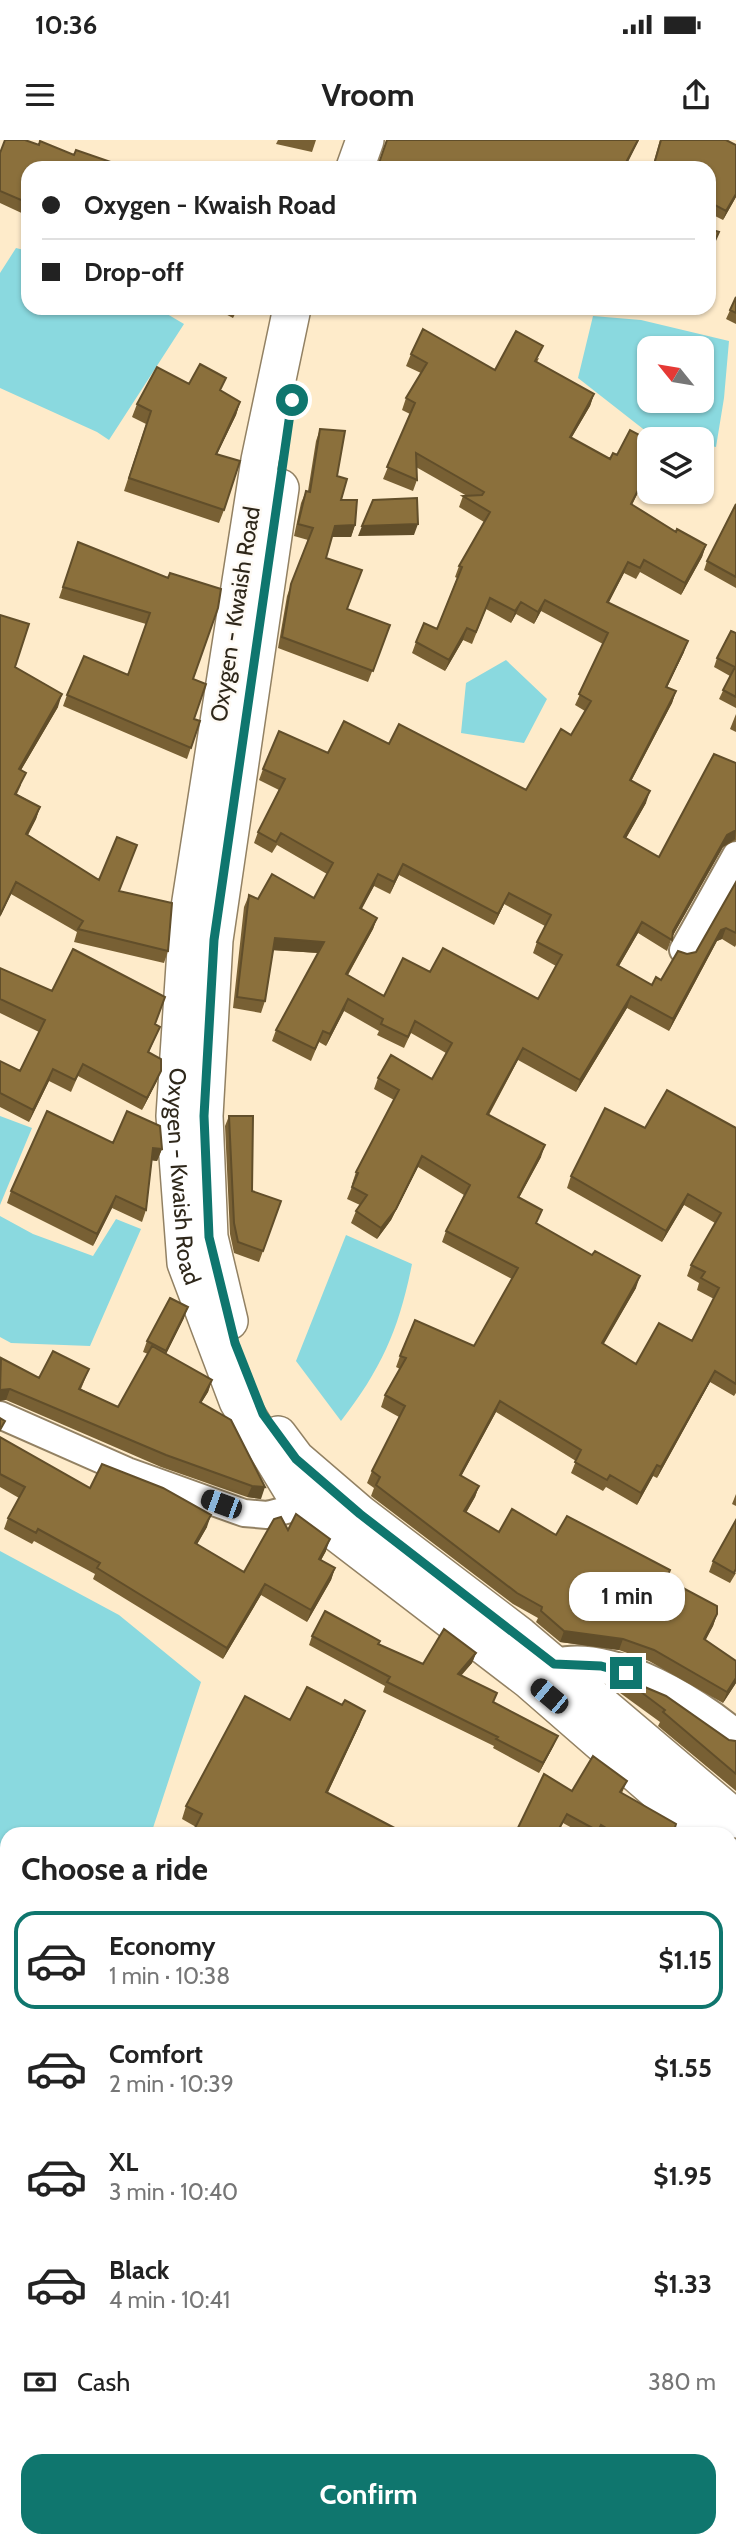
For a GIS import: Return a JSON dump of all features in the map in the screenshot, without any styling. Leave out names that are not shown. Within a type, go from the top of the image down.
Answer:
[{"type":"main road","points":[[332,161],[339,140]]},
{"type":"main road","points":[[358,161],[365,140]]},
{"type":"main road","name":"Oxygen - Kwaish Road","points":[[291,315],[257,473],[194,880],[175,1116],[187,1263],[238,1401],[302,1506],[542,1672],[736,1819]]},
{"type":"main road","name":"Oxygen - Kwaish Road","points":[[312,315],[292,400],[214,940],[204,1116],[209,1237],[235,1343],[263,1414],[296,1459],[542,1672],[699,1827]]},
{"type":"street","points":[[683,950],[736,855]]},
{"type":"street","points":[[0,1415],[127,1471],[244,1513],[267,1515],[302,1506]]},
{"type":"street","points":[[542,1672],[601,1666],[651,1681],[736,1738]]},
{"type":"water","points":[[16,248],[21,249],[21,315],[169,315],[184,324],[109,440],[0,388],[0,273]]},
{"type":"water","points":[[593,316],[641,320],[708,336],[637,336],[637,413],[714,413],[714,337],[729,341],[716,447],[714,427],[641,427],[578,378]]},
{"type":"water","points":[[506,660],[547,699],[524,743],[461,733],[466,683]]},
{"type":"water","points":[[0,1116],[32,1128],[0,1205]]},
{"type":"water","points":[[0,1216],[33,1234],[93,1256],[116,1219],[141,1229],[90,1346],[11,1343],[0,1337]]},
{"type":"water","points":[[346,1235],[412,1264],[395,1328],[387,1347],[368,1383],[341,1421],[296,1361]]},
{"type":"water","points":[[0,1551],[119,1615],[201,1682],[153,1827],[0,1827]]},
{"type":"building","points":[[5,140],[25,140],[39,145],[40,141],[74,155],[76,150],[108,161],[21,161],[21,200],[0,191],[0,153]]},
{"type":"building","points":[[387,140],[638,140],[627,161],[380,161]]},
{"type":"building","points":[[661,140],[726,140],[736,145],[736,194],[726,211],[716,206],[716,161],[655,161]]},
{"type":"building","points":[[736,297],[736,313],[730,310]]},
{"type":"building","points":[[423,329],[495,370],[516,331],[543,346],[535,361],[594,394],[570,437],[610,459],[613,453],[617,455],[630,430],[637,434],[637,492],[631,504],[676,532],[677,529],[706,545],[685,583],[644,560],[640,568],[628,562],[607,602],[688,641],[666,687],[676,691],[630,780],[650,791],[624,837],[659,857],[714,754],[736,763],[736,830],[727,835],[673,931],[672,940],[642,922],[617,965],[652,985],[656,977],[661,980],[678,951],[687,954],[696,952],[736,882],[736,933],[726,928],[721,930],[673,1019],[631,996],[580,1080],[523,1048],[487,1114],[545,1145],[518,1197],[542,1210],[536,1223],[592,1255],[595,1251],[640,1276],[602,1343],[636,1364],[659,1323],[692,1341],[719,1288],[701,1278],[705,1272],[691,1265],[721,1213],[688,1194],[666,1231],[571,1176],[605,1108],[645,1128],[667,1090],[736,1128],[736,1384],[715,1371],[661,1467],[657,1465],[641,1493],[610,1475],[607,1480],[575,1462],[581,1450],[500,1401],[460,1475],[479,1486],[464,1511],[499,1532],[512,1509],[556,1535],[567,1516],[670,1570],[666,1579],[717,1606],[717,1614],[704,1639],[736,1661],[736,1678],[727,1692],[654,1650],[623,1639],[564,1631],[541,1611],[542,1607],[517,1593],[376,1485],[380,1477],[372,1471],[405,1406],[385,1395],[406,1358],[400,1356],[415,1320],[474,1346],[518,1268],[446,1231],[470,1185],[422,1156],[396,1209],[381,1228],[356,1211],[367,1195],[352,1187],[358,1173],[356,1172],[399,1090],[378,1078],[391,1055],[432,1079],[452,1043],[415,1021],[408,1037],[381,1024],[383,1019],[348,999],[330,1034],[323,1031],[315,1049],[276,1030],[324,942],[275,938],[265,1001],[237,997],[249,895],[258,899],[272,874],[314,898],[333,863],[281,833],[276,842],[258,832],[285,779],[263,769],[279,731],[328,753],[344,721],[389,744],[399,724],[526,790],[561,729],[571,735],[591,701],[579,694],[608,633],[545,600],[538,612],[521,602],[515,611],[490,598],[476,632],[467,628],[449,660],[416,642],[424,623],[437,629],[462,567],[459,566],[490,512],[463,496],[482,495],[484,492],[416,453],[417,480],[387,467],[415,403],[406,398],[427,363],[411,354]],"holes":[[[403,864],[498,914],[509,893],[551,915],[537,942],[562,955],[538,999],[443,948],[430,972],[403,958],[384,996],[346,974],[377,918],[360,908],[378,874],[394,882]]]},
{"type":"building","points":[[200,364],[226,378],[220,390],[240,402],[216,454],[240,461],[224,510],[129,478],[151,411],[137,404],[157,367],[189,384]]},
{"type":"building","points":[[320,429],[345,431],[337,476],[347,479],[341,500],[357,500],[355,525],[335,526],[326,558],[362,570],[347,609],[390,625],[373,671],[282,637],[291,584],[313,528],[298,524],[306,491],[310,492]]},
{"type":"building","points":[[417,498],[418,524],[362,526],[373,500]]},
{"type":"building","points":[[736,504],[736,577],[707,561]]},
{"type":"building","points":[[78,542],[168,578],[170,573],[221,589],[218,608],[193,679],[206,684],[194,719],[200,721],[191,748],[67,695],[84,656],[128,675],[150,613],[63,587]]},
{"type":"building","points":[[0,615],[29,624],[15,667],[62,694],[19,769],[26,773],[15,794],[40,807],[26,834],[99,880],[117,837],[137,845],[119,891],[172,903],[168,951],[78,929],[83,921],[16,882],[0,915]]},
{"type":"building","points":[[731,631],[736,633],[736,697],[723,690],[735,667],[717,658]]},
{"type":"building","points":[[73,949],[165,997],[155,1024],[160,1027],[148,1052],[161,1059],[161,1071],[147,1098],[83,1064],[75,1080],[53,1069],[33,1110],[0,1093],[0,1061],[20,1071],[45,1020],[0,999],[0,968],[52,991]]},
{"type":"building","points":[[47,1111],[113,1143],[127,1111],[160,1126],[162,1149],[153,1148],[146,1210],[116,1196],[97,1234],[11,1191]]},
{"type":"building","points":[[229,1116],[253,1116],[252,1191],[281,1201],[263,1251],[238,1242],[234,1223]]},
{"type":"building","points":[[170,1298],[188,1307],[166,1351],[147,1341]]},
{"type":"building","points":[[152,1346],[212,1380],[200,1402],[231,1420],[265,1487],[252,1486],[166,1455],[10,1389],[0,1390],[1,1358],[39,1378],[53,1351],[89,1369],[79,1389],[118,1407]]},
{"type":"building","points":[[0,1437],[90,1488],[102,1464],[163,1488],[211,1515],[195,1543],[244,1572],[274,1519],[281,1517],[288,1530],[296,1514],[330,1539],[319,1559],[335,1568],[311,1610],[265,1584],[227,1648],[97,1568],[100,1563],[38,1529],[36,1533],[8,1518],[25,1487],[0,1474]]},
{"type":"building","points":[[736,1520],[736,1569],[734,1573],[713,1561]]},
{"type":"building","points":[[325,1611],[380,1641],[378,1644],[423,1664],[444,1629],[476,1653],[458,1674],[497,1693],[493,1702],[558,1736],[543,1763],[496,1739],[498,1737],[387,1682],[390,1677],[312,1636]]},
{"type":"building","points":[[621,1677],[666,1696],[729,1740],[736,1741],[736,1774],[663,1712],[665,1710]]},
{"type":"building","points":[[307,1687],[342,1705],[345,1700],[365,1711],[326,1792],[393,1827],[196,1827],[202,1814],[186,1806],[245,1696],[290,1720]]},
{"type":"building","points":[[593,1756],[627,1781],[620,1792],[676,1824],[675,1827],[591,1827],[567,1814],[560,1827],[518,1827],[544,1774],[572,1791]]},
{"type":"route","points":[[292,400],[214,940],[204,1116],[209,1237],[235,1343],[263,1414],[296,1459],[360,1514],[554,1664],[601,1666],[626,1673]]}]
